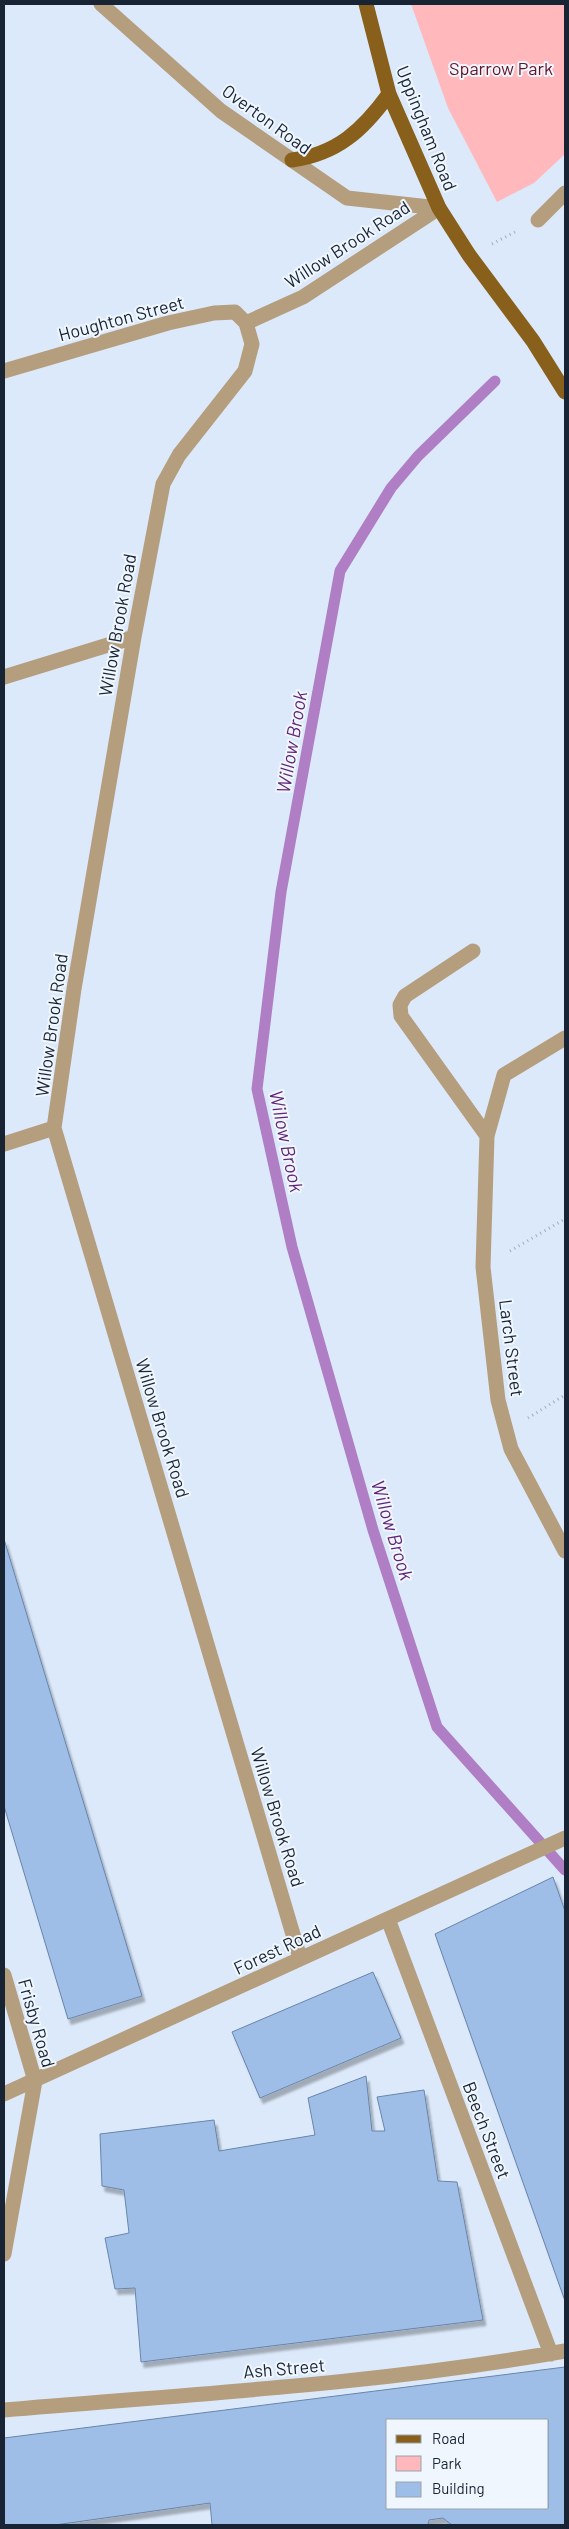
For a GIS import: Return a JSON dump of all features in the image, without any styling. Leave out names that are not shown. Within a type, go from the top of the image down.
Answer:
[{"type":"main road","name":"Uppingham Road","points":[[366,4],[389,94],[439,208],[469,255],[533,340],[565,392]]},
{"type":"main road","points":[[292,160],[314,157],[334,149],[375,113],[389,94]]},
{"type":"street","name":"Overton Road","points":[[101,4],[221,111],[347,198],[439,208]]},
{"type":"street","points":[[538,220],[565,193]]},
{"type":"street","name":"Willow Brook Road","points":[[300,1958],[54,1128],[74,990],[134,637],[163,484],[179,455],[245,371],[252,344],[246,323],[303,297],[439,208]]},
{"type":"street","name":"Houghton Street","points":[[4,371],[168,323],[214,312],[235,312],[246,323]]},
{"type":"street","points":[[4,677],[134,637]]},
{"type":"street","points":[[473,951],[405,996],[400,1004],[401,1016],[487,1136]]},
{"type":"street","name":"Larch Street","points":[[565,1038],[504,1075],[487,1136],[483,1266],[498,1400],[511,1449],[565,1551]]},
{"type":"street","points":[[4,1144],[54,1128]]},
{"type":"street","name":"Forest Road","points":[[4,2094],[565,1838]]},
{"type":"street","name":"Beech Street","points":[[388,1919],[558,2352]]},
{"type":"street","name":"Frisby Road","points":[[4,1975],[35,2081]]},
{"type":"street","points":[[4,2254],[35,2081]]},
{"type":"street","name":"Ash Street","points":[[4,2410],[329,2383],[444,2370],[558,2352]]},
{"type":"path","points":[[469,255],[538,220]]},
{"type":"path","points":[[483,1266],[565,1218]]},
{"type":"path","points":[[506,1431],[565,1395]]},
{"type":"green space","name":"Sparrow Park","points":[[411,4],[565,4],[565,154],[534,183],[497,202],[448,108]]},
{"type":"building","points":[[4,1539],[142,1996],[68,2019],[4,1806]]},
{"type":"building","points":[[553,1877],[565,1911],[565,2301],[435,1934]]},
{"type":"building","points":[[373,1972],[401,2038],[260,2098],[232,2032]]},
{"type":"building","points":[[366,2076],[372,2131],[385,2131],[377,2097],[424,2090],[438,2181],[457,2182],[483,2320],[141,2362],[135,2288],[115,2289],[105,2238],[129,2233],[124,2190],[102,2186],[100,2134],[214,2120],[219,2151],[315,2135],[308,2098]]},
{"type":"building","points":[[565,2367],[565,2525],[452,2525],[443,2518],[429,2520],[428,2525],[212,2525],[210,2503],[55,2525],[4,2525],[4,2438]]},
{"type":"waterway","name":"Willow Brook","points":[[495,381],[418,456],[391,488],[340,571],[281,892],[257,1089],[292,1247],[373,1530],[437,1727],[565,1870]]}]
